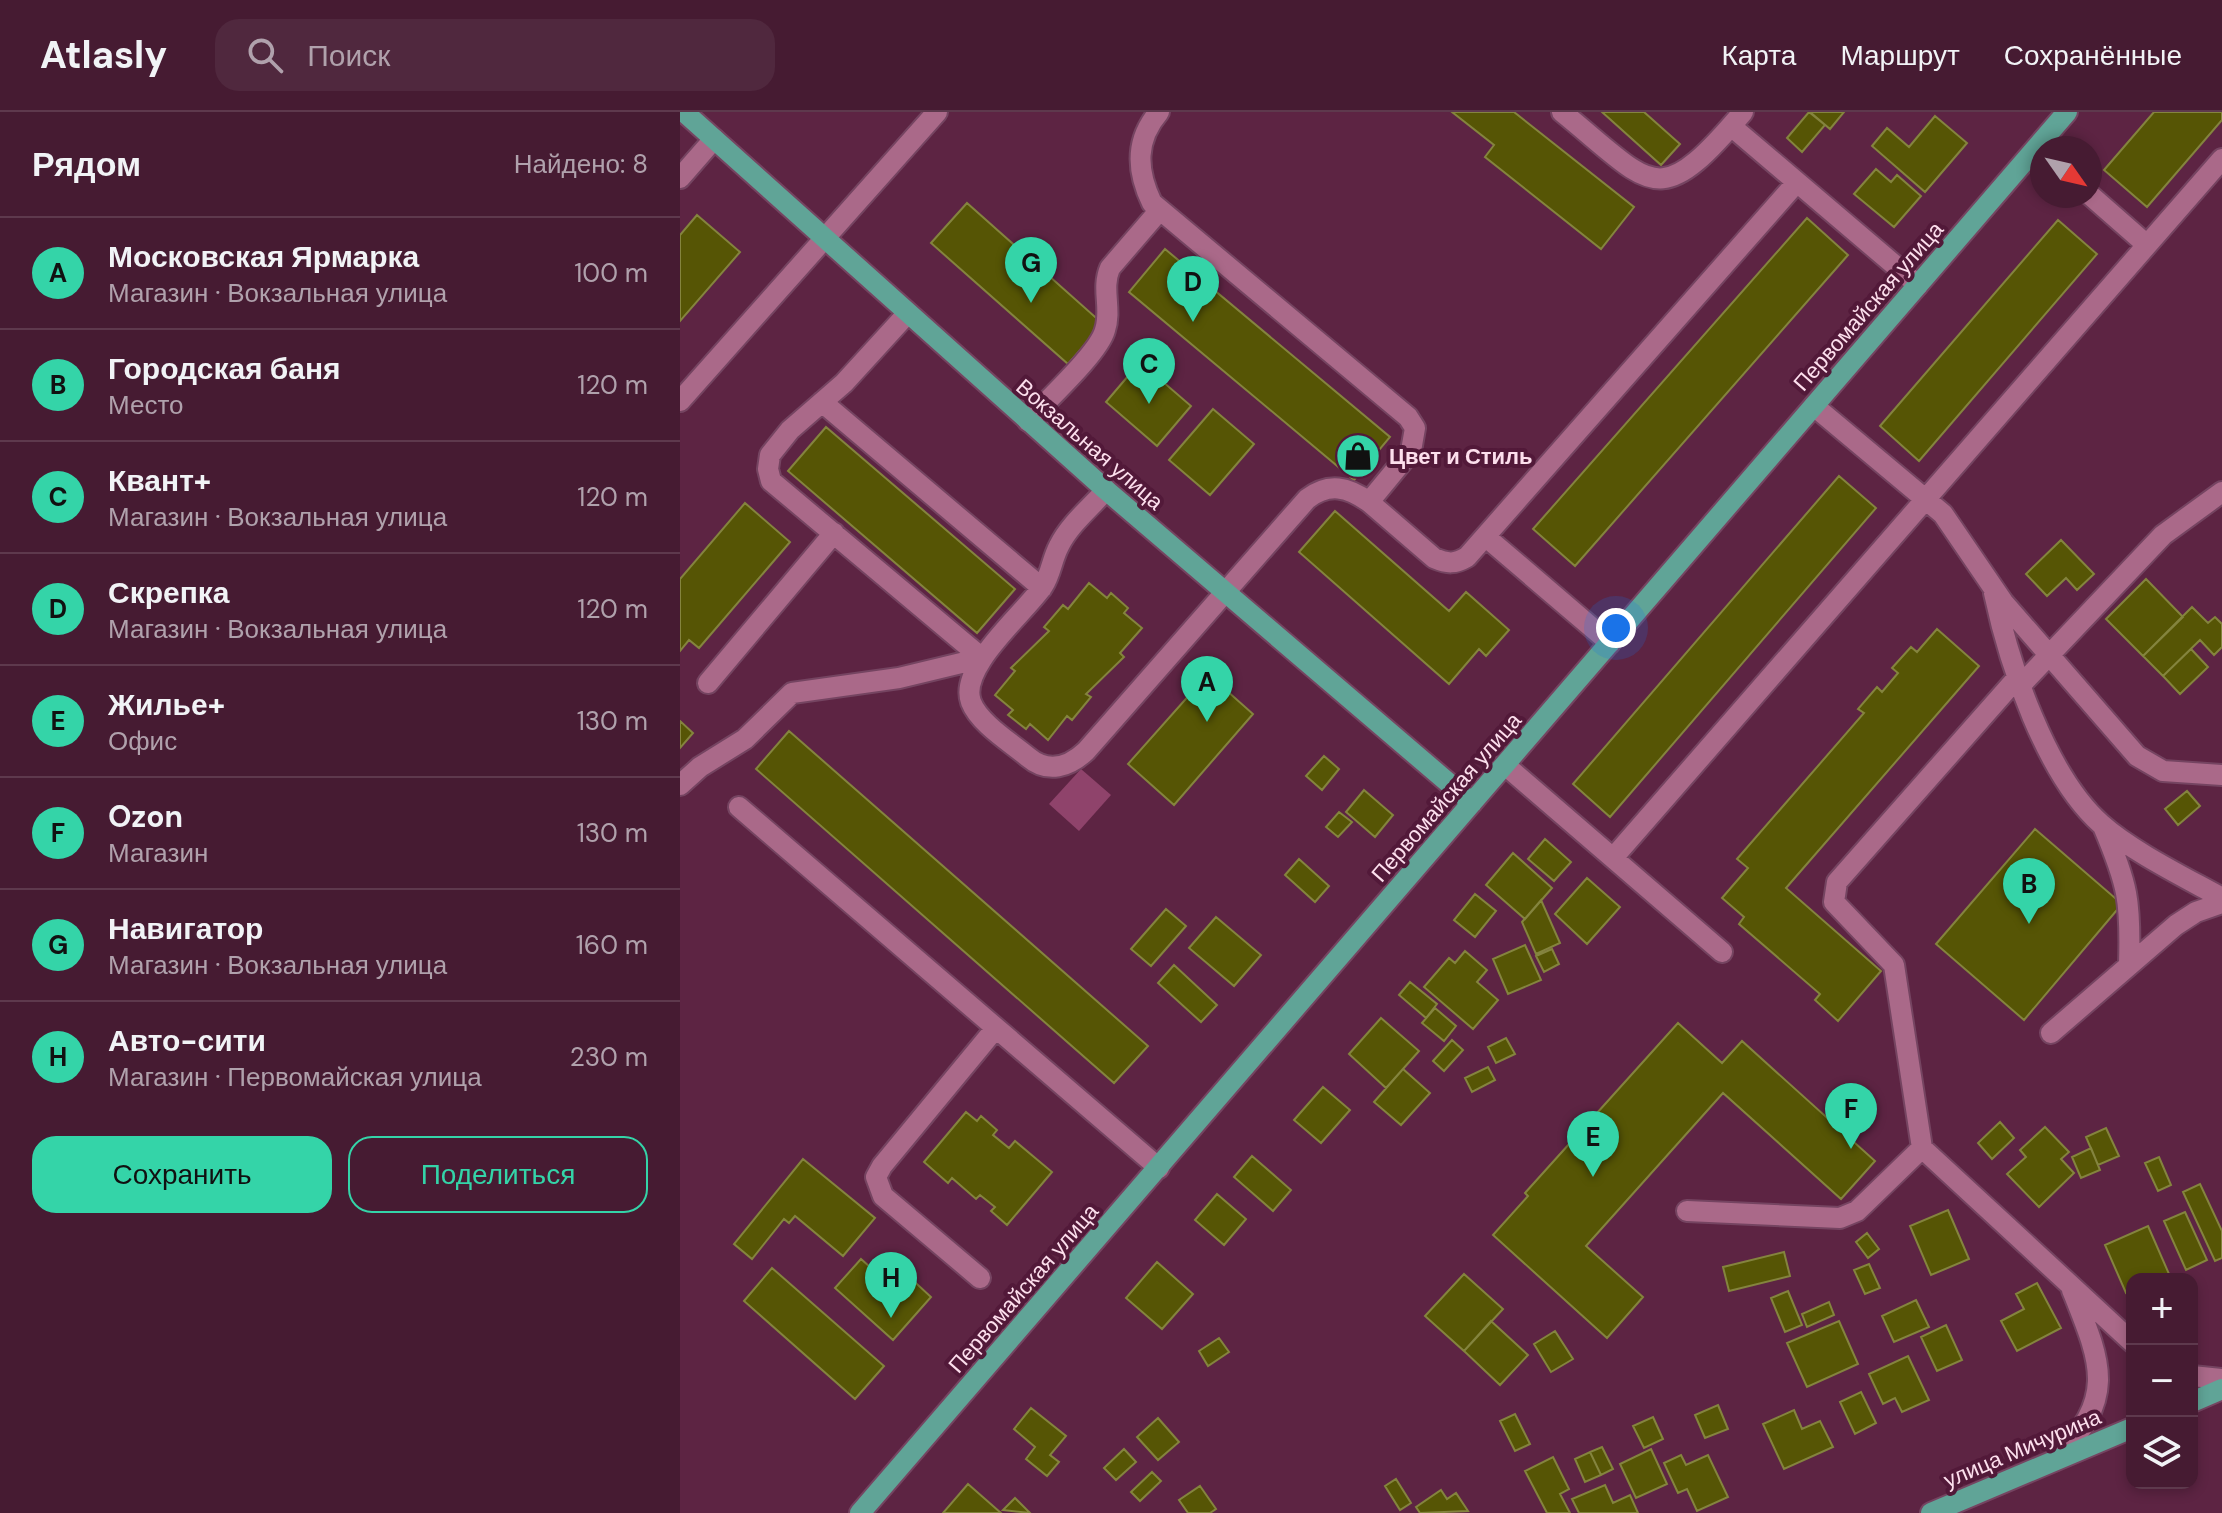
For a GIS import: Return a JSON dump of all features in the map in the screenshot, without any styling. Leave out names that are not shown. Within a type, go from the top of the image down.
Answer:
[{"type":"main road","name":"Вокзальная улица","points":[[684,112],[1106,490],[1472,803]]},
{"type":"main road","name":"Первомайская улица","points":[[2049,136],[2067,112]]},
{"type":"main road","name":"Первомайская улица","points":[[860,1513],[1918,285],[2030,160]]},
{"type":"main road","points":[[2198,1399],[2222,1389]]},
{"type":"main road","name":"улица Мичурина","points":[[1931,1513],[2126,1431]]},
{"type":"street","points":[[680,401],[937,112]]},
{"type":"street","points":[[1159,112],[1145,131],[1139,160],[1142,182],[1159,211],[1408,417],[1415,428],[1411,451],[1369,502]]},
{"type":"street","points":[[1562,112],[1634,171],[1659,181],[1672,179],[1686,170],[1737,119],[1797,182],[1918,285]]},
{"type":"street","points":[[680,178],[714,139]]},
{"type":"street","points":[[1613,858],[2222,159]]},
{"type":"street","points":[[1106,490],[1059,546],[1042,588],[982,658],[969,686],[971,702],[981,717],[1036,764],[1053,767],[1072,764],[1316,492],[1335,487],[1369,502],[1434,558],[1456,563],[1467,557],[1797,182]]},
{"type":"street","points":[[2102,206],[2147,245]]},
{"type":"street","points":[[1028,421],[1098,344],[1105,331],[1106,278],[1110,268],[1159,211]]},
{"type":"street","points":[[907,314],[822,402],[790,430],[770,455],[768,469],[771,481],[982,658]]},
{"type":"street","points":[[822,402],[1042,588]]},
{"type":"street","points":[[1814,406],[1926,500],[1954,528],[1993,588],[2137,756],[2163,771],[2222,775]]},
{"type":"street","points":[[2126,1336],[1922,1148],[1894,965],[1887,954],[1840,911],[1834,891],[1837,882],[2019,682],[2049,655],[2163,535],[2222,492]]},
{"type":"street","points":[[708,683],[834,533]]},
{"type":"street","points":[[1486,537],[1610,643]]},
{"type":"street","points":[[1993,588],[2006,649],[2019,682],[2061,771],[2103,826],[2128,887],[2131,907],[2129,965]]},
{"type":"street","points":[[680,785],[700,767],[745,739],[792,693],[899,678],[982,658]]},
{"type":"street","points":[[1505,765],[1722,952]]},
{"type":"street","points":[[739,807],[1159,1168]]},
{"type":"street","points":[[2103,826],[2222,900]]},
{"type":"street","points":[[2051,1033],[2176,925],[2222,900]]},
{"type":"street","points":[[980,1278],[883,1196],[876,1177],[995,1029]]},
{"type":"street","points":[[1687,1211],[1840,1218],[1857,1211],[1922,1148]]},
{"type":"street","points":[[2054,1461],[2088,1422],[2099,1377],[2093,1342],[2069,1283]]},
{"type":"street","points":[[2198,1377],[2222,1379]]},
{"type":"shaded area","points":[[1081,769],[1111,795],[1079,831],[1049,804]]},
{"type":"building","points":[[1452,112],[1514,112],[1634,207],[1601,249],[1485,157],[1494,145]]},
{"type":"building","points":[[1602,112],[1644,112],[1680,144],[1661,165]]},
{"type":"building","points":[[1809,112],[1825,125],[1802,152],[1787,138]]},
{"type":"building","points":[[1810,112],[1844,112],[1830,129]]},
{"type":"building","points":[[2154,112],[2222,112],[2222,120],[2147,207],[2104,170]]},
{"type":"building","points":[[1935,116],[1967,143],[1925,192],[1872,146],[1887,128],[1909,147]]},
{"type":"building","points":[[1876,169],[1891,182],[1897,175],[1921,196],[1894,227],[1854,194]]},
{"type":"building","points":[[967,203],[1103,324],[1068,364],[931,243]]},
{"type":"building","points":[[697,215],[740,252],[680,321],[680,235]]},
{"type":"building","points":[[1807,218],[1848,255],[1575,566],[1533,529]]},
{"type":"building","points":[[2058,220],[2097,254],[1919,461],[1880,426]]},
{"type":"building","points":[[1165,249],[1390,437],[1354,480],[1129,292]]},
{"type":"building","points":[[1140,362],[1191,406],[1157,446],[1106,402]]},
{"type":"building","points":[[1213,409],[1254,444],[1210,495],[1169,460]]},
{"type":"building","points":[[826,427],[1015,589],[977,633],[788,471]]},
{"type":"building","points":[[1839,476],[1876,508],[1610,817],[1573,784]]},
{"type":"building","points":[[745,503],[790,542],[699,648],[689,640],[680,651],[680,579]]},
{"type":"building","points":[[1335,511],[1449,611],[1466,592],[1509,630],[1486,656],[1479,649],[1449,684],[1299,552]]},
{"type":"building","points":[[2061,540],[2094,574],[2077,590],[2066,578],[2047,596],[2026,574]]},
{"type":"building","points":[[2146,579],[2183,617],[2143,656],[2106,619]]},
{"type":"building","points":[[1089,583],[1107,598],[1111,593],[1128,608],[1124,613],[1142,628],[1120,653],[1124,657],[1086,694],[1091,697],[1072,720],[1067,716],[1048,740],[1030,724],[1026,729],[1008,715],[1013,710],[995,695],[1015,671],[1011,668],[1049,631],[1044,627],[1063,605],[1068,609]]},
{"type":"building","points":[[2192,607],[2208,623],[2215,617],[2222,624],[2222,647],[2214,655],[2200,640],[2163,676],[2143,656]]},
{"type":"building","points":[[1937,629],[1979,666],[1786,888],[1881,971],[1838,1021],[1815,1000],[1820,994],[1739,924],[1744,917],[1722,898],[1748,868],[1737,859],[1864,713],[1858,709],[1877,687],[1882,692],[1898,673],[1892,668],[1911,647],[1917,652]]},
{"type":"building","points":[[2191,649],[2208,667],[2180,694],[2163,676]]},
{"type":"building","points":[[1208,674],[1253,714],[1174,805],[1128,764]]},
{"type":"building","points":[[680,721],[693,733],[680,748]]},
{"type":"building","points":[[789,731],[1148,1046],[1114,1083],[756,769]]},
{"type":"building","points":[[1324,756],[1339,769],[1322,790],[1306,776]]},
{"type":"building","points":[[1364,790],[1393,815],[1375,837],[1346,812]]},
{"type":"building","points":[[2187,791],[2200,806],[2178,825],[2165,809]]},
{"type":"building","points":[[1339,812],[1352,822],[1338,837],[1326,827]]},
{"type":"building","points":[[2035,829],[2122,904],[2024,1020],[1936,944]]},
{"type":"building","points":[[1545,839],[1571,862],[1554,881],[1528,859]]},
{"type":"building","points":[[1513,853],[1552,888],[1525,919],[1486,885]]},
{"type":"building","points":[[1299,859],[1329,886],[1315,902],[1285,875]]},
{"type":"building","points":[[1587,878],[1620,907],[1587,944],[1555,914]]},
{"type":"building","points":[[1475,894],[1496,911],[1475,937],[1454,920]]},
{"type":"building","points":[[1541,900],[1560,943],[1536,954],[1522,922]]},
{"type":"building","points":[[1166,909],[1186,926],[1151,966],[1131,949]]},
{"type":"building","points":[[1216,917],[1261,955],[1234,986],[1189,948]]},
{"type":"building","points":[[1525,945],[1541,980],[1508,994],[1493,959]]},
{"type":"building","points":[[1552,949],[1559,964],[1544,972],[1536,956]]},
{"type":"building","points":[[1465,951],[1487,970],[1477,982],[1498,1000],[1473,1029],[1424,987],[1449,958],[1455,963]]},
{"type":"building","points":[[1174,965],[1217,1005],[1201,1022],[1158,983]]},
{"type":"building","points":[[1410,982],[1437,1004],[1426,1018],[1399,995]]},
{"type":"building","points":[[1435,1008],[1456,1026],[1444,1041],[1422,1023]]},
{"type":"building","points":[[1381,1018],[1419,1051],[1386,1088],[1349,1054]]},
{"type":"building","points":[[1678,1023],[1722,1063],[1742,1041],[1875,1161],[1841,1199],[1723,1093],[1586,1246],[1643,1297],[1607,1338],[1493,1235],[1528,1196],[1525,1193]]},
{"type":"building","points":[[1506,1038],[1515,1054],[1496,1063],[1488,1047]]},
{"type":"building","points":[[1452,1040],[1463,1050],[1444,1071],[1433,1061]]},
{"type":"building","points":[[1488,1067],[1495,1080],[1472,1092],[1465,1078]]},
{"type":"building","points":[[1403,1069],[1430,1093],[1401,1125],[1374,1102]]},
{"type":"building","points":[[1323,1087],[1350,1110],[1321,1143],[1294,1120]]},
{"type":"building","points":[[966,1112],[977,1121],[981,1116],[997,1130],[993,1135],[1009,1148],[1015,1141],[1052,1172],[1007,1225],[991,1211],[995,1207],[980,1195],[976,1199],[952,1178],[948,1183],[924,1162]]},
{"type":"building","points":[[2000,1122],[2014,1138],[1992,1159],[1978,1143]]},
{"type":"building","points":[[2045,1127],[2069,1152],[2061,1159],[2074,1173],[2039,1207],[2007,1174],[2026,1157],[2020,1150]]},
{"type":"building","points":[[2106,1128],[2119,1156],[2098,1165],[2086,1137]]},
{"type":"building","points":[[2091,1148],[2100,1170],[2081,1178],[2072,1157]]},
{"type":"building","points":[[1252,1156],[1291,1190],[1273,1211],[1234,1177]]},
{"type":"building","points":[[2159,1157],[2171,1185],[2158,1191],[2145,1163]]},
{"type":"building","points":[[803,1159],[875,1218],[843,1256],[795,1216],[789,1223],[784,1219],[752,1259],[734,1244]]},
{"type":"building","points":[[2200,1184],[2222,1231],[2222,1258],[2215,1261],[2183,1192]]},
{"type":"building","points":[[1217,1194],[1246,1219],[1224,1245],[1195,1220]]},
{"type":"building","points":[[1948,1210],[1969,1259],[1931,1275],[1910,1226]]},
{"type":"building","points":[[2185,1212],[2207,1260],[2186,1270],[2164,1221]]},
{"type":"building","points":[[2148,1226],[2169,1273],[2126,1273],[2126,1293],[2105,1245]]},
{"type":"building","points":[[1867,1233],[1879,1249],[1868,1258],[1856,1242]]},
{"type":"building","points":[[1784,1252],[1790,1276],[1729,1291],[1723,1267]]},
{"type":"building","points":[[861,1259],[879,1275],[892,1261],[931,1297],[893,1340],[835,1288]]},
{"type":"building","points":[[1157,1262],[1193,1294],[1162,1329],[1126,1298]]},
{"type":"building","points":[[1869,1264],[1880,1288],[1865,1294],[1854,1270]]},
{"type":"building","points":[[772,1268],[884,1366],[855,1399],[744,1301]]},
{"type":"building","points":[[1464,1274],[1503,1309],[1464,1351],[1425,1316]]},
{"type":"building","points":[[2037,1283],[2061,1328],[2017,1351],[2001,1321],[2024,1309],[2016,1294]]},
{"type":"building","points":[[1788,1291],[1802,1325],[1785,1332],[1771,1298]]},
{"type":"building","points":[[1916,1300],[1929,1327],[1894,1342],[1882,1316]]},
{"type":"building","points":[[1829,1302],[1834,1315],[1807,1327],[1802,1314]]},
{"type":"building","points":[[1491,1321],[1528,1355],[1500,1385],[1464,1351]]},
{"type":"building","points":[[1839,1321],[1858,1364],[1807,1387],[1787,1343]]},
{"type":"building","points":[[1946,1325],[1962,1360],[1937,1371],[1921,1337]]},
{"type":"building","points":[[1555,1331],[1573,1359],[1551,1372],[1534,1344]]},
{"type":"building","points":[[1219,1338],[1229,1352],[1208,1366],[1199,1351]]},
{"type":"building","points":[[1908,1356],[1929,1400],[1902,1412],[1895,1398],[1883,1404],[1869,1374]]},
{"type":"building","points":[[1861,1392],[1876,1423],[1855,1434],[1840,1402]]},
{"type":"building","points":[[1718,1405],[1728,1429],[1705,1438],[1695,1415]]},
{"type":"building","points":[[1031,1408],[1066,1436],[1050,1455],[1059,1462],[1047,1476],[1026,1459],[1035,1447],[1014,1429]]},
{"type":"building","points":[[1794,1410],[1802,1429],[1820,1421],[1833,1447],[1784,1469],[1763,1424]]},
{"type":"building","points":[[1515,1414],[1530,1444],[1515,1451],[1500,1421]]},
{"type":"building","points":[[1653,1417],[1663,1439],[1644,1448],[1633,1426]]},
{"type":"building","points":[[1158,1418],[1179,1442],[1158,1460],[1137,1437]]},
{"type":"building","points":[[1602,1447],[1613,1469],[1601,1475],[1590,1452]]},
{"type":"building","points":[[1124,1449],[1136,1462],[1116,1480],[1104,1468]]},
{"type":"building","points":[[1651,1449],[1667,1484],[1636,1498],[1620,1464]]},
{"type":"building","points":[[1590,1452],[1601,1475],[1585,1482],[1575,1459]]},
{"type":"building","points":[[1681,1455],[1686,1465],[1708,1455],[1728,1497],[1697,1511],[1687,1489],[1678,1493],[1664,1463]]},
{"type":"building","points":[[1553,1457],[1569,1489],[1560,1494],[1570,1513],[1547,1513],[1525,1471]]},
{"type":"building","points":[[1152,1472],[1161,1481],[1140,1501],[1131,1492]]},
{"type":"building","points":[[1396,1479],[1411,1503],[1400,1510],[1385,1486]]},
{"type":"building","points":[[968,1484],[1001,1513],[943,1513]]},
{"type":"building","points":[[1605,1485],[1613,1503],[1630,1495],[1638,1513],[1579,1513],[1572,1499]]},
{"type":"building","points":[[1200,1486],[1216,1509],[1210,1513],[1188,1513],[1179,1500]]},
{"type":"building","points":[[1441,1490],[1447,1499],[1456,1493],[1468,1511],[1420,1513],[1416,1507]]},
{"type":"building","points":[[1015,1498],[1030,1513],[1003,1510]]},
{"type":"place","name":"Навигатор","points":[[1031,303]]},
{"type":"place","name":"Скрепка","points":[[1193,322]]},
{"type":"place","name":"Квант+","points":[[1149,404]]},
{"type":"place","name":"Цвет и Стиль","points":[[1358,456]]},
{"type":"place","name":"Московская Ярмарка","points":[[1207,722]]},
{"type":"place","name":"Городская баня","points":[[2029,924]]},
{"type":"place","name":"Ozon","points":[[1851,1149]]},
{"type":"place","name":"Жилье+","points":[[1593,1177]]},
{"type":"place","name":"Авто-сити","points":[[891,1318]]}]
